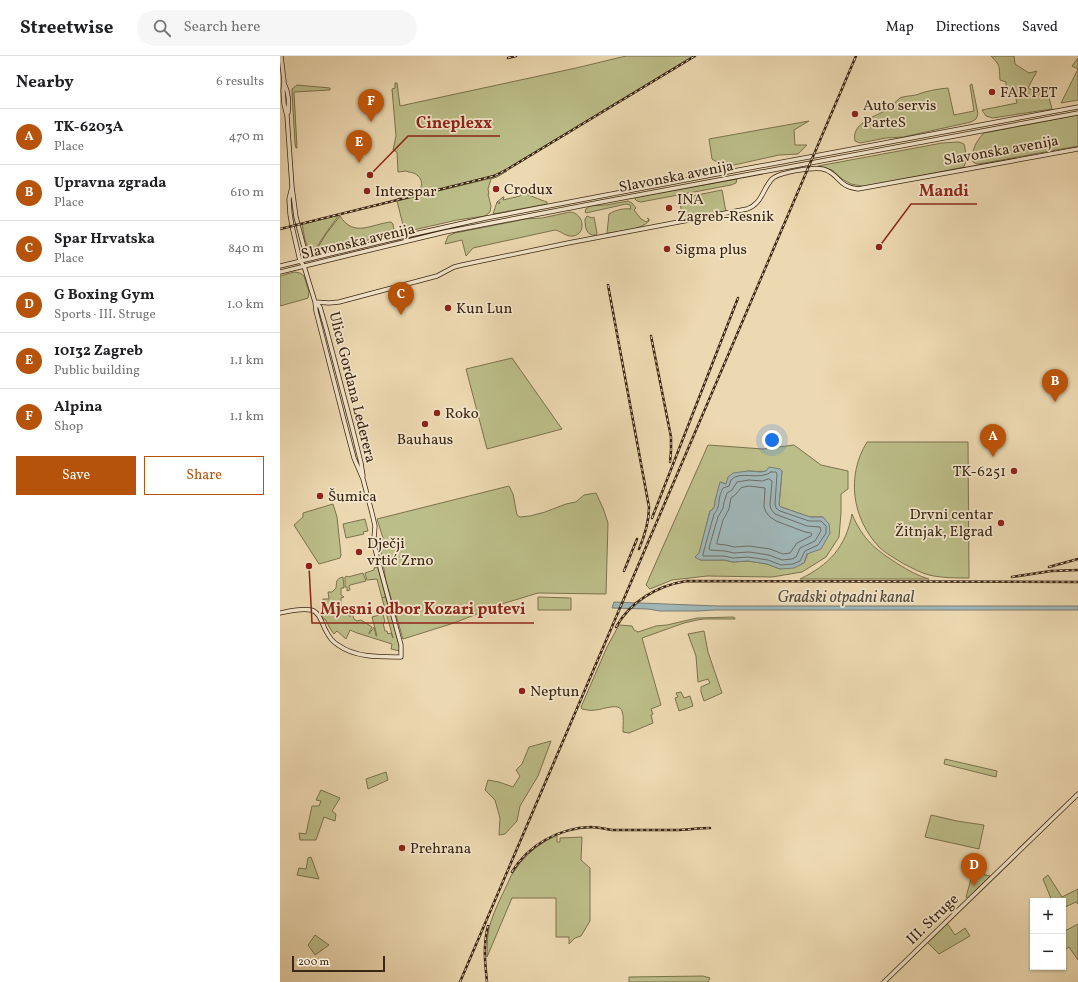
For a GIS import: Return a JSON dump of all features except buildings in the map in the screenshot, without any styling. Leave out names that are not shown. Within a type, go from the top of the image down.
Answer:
[{"type":"street","points":[[281,56],[284,82],[288,91],[289,104],[287,116],[292,187],[297,225],[307,259],[304,266],[300,261],[290,214],[289,199],[292,187]]},
{"type":"street","name":"Slavonska avenija","points":[[280,266],[408,235],[564,203],[1078,107]]},
{"type":"street","name":"Slavonska avenija","points":[[280,272],[453,231],[1078,113]]},
{"type":"street","name":"Slavonska avenija","points":[[315,302],[339,302],[437,276],[454,267],[462,265],[746,209],[754,206],[761,199],[772,179],[780,175],[800,170],[816,168],[824,169],[829,171],[843,184],[858,189],[1078,149]]},
{"type":"street","name":"Ulica Gordana Lederera","points":[[304,266],[315,302],[317,318],[354,458],[363,479]]},
{"type":"street","name":"Ulica Gordana Lederera","points":[[280,613],[313,610],[318,614],[328,635],[339,646],[368,656],[401,657],[402,645],[374,545],[374,522],[363,479],[361,463],[321,310],[319,305],[315,302]]},
{"type":"street","points":[[321,310],[326,303]]},
{"type":"street","name":"III. Struge","points":[[884,982],[1078,794]]},
{"type":"green space","points":[[626,56],[693,56],[500,173],[486,178],[397,200],[398,198],[415,193],[420,189],[421,182],[415,174],[407,171],[398,172],[397,152],[393,150],[396,136],[392,89],[395,88],[395,83],[397,83],[400,106]]},
{"type":"green space","points":[[991,56],[1014,56],[1015,64],[1029,73],[1037,71],[1028,88],[1049,97],[1052,109],[993,118],[986,116],[982,110],[1017,103],[1015,95],[1005,94],[1006,82],[1000,80],[999,66]]},
{"type":"green space","points":[[1078,58],[1078,69],[1072,66]]},
{"type":"green space","points":[[1078,69],[1078,100],[1061,103]]},
{"type":"green space","points":[[972,84],[978,114],[976,119],[971,122],[903,137],[886,138],[860,143],[855,141],[856,130],[864,122],[885,111],[900,98],[932,90],[948,88],[954,115],[974,111],[970,85]]},
{"type":"green space","points":[[297,85],[330,88],[330,90],[294,92],[296,148],[292,89]]},
{"type":"green space","points":[[1078,115],[1078,146],[977,164],[973,162],[975,146],[984,133]]},
{"type":"green space","points":[[809,121],[794,130],[795,145],[807,145],[798,154],[779,155],[725,167],[712,159],[709,139]]},
{"type":"green space","points":[[959,142],[964,144],[965,147],[966,158],[964,167],[867,187],[851,184],[842,179],[832,170],[818,166],[942,143]]},
{"type":"green space","points":[[507,171],[491,179],[488,194],[491,206],[490,212],[485,216],[457,220],[409,231],[404,229],[397,201],[492,178]]},
{"type":"green space","points":[[737,179],[736,183],[731,185],[641,202],[635,199],[636,197]]},
{"type":"green space","points":[[722,190],[726,212],[688,219],[683,218],[680,204],[681,201],[679,200]]},
{"type":"green space","points":[[522,193],[547,202],[547,204],[493,214],[497,202],[503,197],[503,200],[520,196]]},
{"type":"green space","points":[[628,201],[636,208],[634,210],[641,219],[646,222],[649,221],[636,228],[607,233],[609,214],[614,211],[631,209],[630,205],[626,204],[585,212],[590,206]]},
{"type":"green space","points":[[570,212],[575,213],[578,216],[582,224],[580,232],[573,236],[568,236],[555,230],[473,248],[466,256],[462,240],[445,244],[448,236],[455,233]]},
{"type":"green space","points":[[339,215],[314,251],[309,251],[302,224]]},
{"type":"green space","points":[[340,216],[345,223],[357,228],[370,227],[391,222],[393,224],[394,231],[390,235],[315,252],[326,234]]},
{"type":"green space","points":[[587,216],[592,218],[594,217],[597,233],[596,235],[590,234],[587,230],[585,219]]},
{"type":"green space","points":[[294,272],[300,273],[304,276],[309,292],[308,298],[280,306],[280,276]]},
{"type":"green space","points":[[512,358],[562,429],[487,449],[466,369]]},
{"type":"green space","points":[[867,442],[968,442],[969,578],[939,577],[920,572],[884,551],[870,536],[858,510],[854,483],[860,455]]},
{"type":"green space","points":[[708,445],[763,449],[794,445],[821,465],[848,471],[848,489],[841,494],[839,537],[826,557],[802,572],[772,577],[707,576],[672,580],[650,589],[646,585]],"holes":[[[748,471],[782,471],[779,505],[810,517],[823,517],[804,563],[780,569],[767,564],[748,561],[733,562],[724,560],[701,560],[695,557],[699,554],[710,511],[715,505],[721,482],[726,484]]]},
{"type":"green space","points":[[509,486],[513,494],[517,515],[520,517],[545,512],[576,502],[584,495],[596,493],[608,523],[606,594],[538,593],[505,603],[454,623],[403,639],[386,581],[379,540],[383,538],[377,519]]},
{"type":"green space","points":[[333,504],[337,517],[341,555],[340,558],[319,564],[294,525],[303,517],[303,513]]},
{"type":"green space","points":[[852,514],[856,523],[870,543],[890,559],[917,575],[929,579],[800,579],[820,568],[835,554],[845,536]]},
{"type":"green space","points":[[365,519],[368,531],[363,532],[364,534],[346,538],[343,524]]},
{"type":"green space","points":[[376,567],[378,568],[400,651],[391,649],[392,644],[350,630],[346,639],[337,631],[334,634],[321,614],[323,599],[329,599],[328,592],[332,592],[336,588],[338,580],[343,577],[344,588],[341,588],[341,595],[344,597],[341,598],[341,607],[347,606],[350,606],[354,619],[357,621],[361,620],[372,627],[369,634],[374,627],[376,636],[372,617],[383,614],[385,631],[387,631],[388,634],[391,633],[393,638],[377,579],[367,580],[365,573],[374,570]]},
{"type":"green space","points":[[363,573],[366,581],[350,585],[350,590],[347,591],[347,587],[345,587],[345,577]]},
{"type":"green space","points":[[538,597],[571,598],[571,610],[538,610]]},
{"type":"green space","points":[[733,617],[735,619],[704,619],[684,623],[642,638],[661,705],[651,709],[653,714],[651,715],[653,723],[629,733],[623,732],[623,715],[620,708],[614,707],[592,710],[582,709],[581,707],[607,647],[619,625],[632,626],[634,630],[638,632],[656,626],[697,618]]},
{"type":"green space","points":[[704,631],[708,652],[722,693],[704,701],[701,687],[710,683],[708,679],[698,682],[696,656],[688,634]]},
{"type":"green space","points":[[681,692],[684,698],[690,696],[693,706],[679,711],[675,698],[678,697],[676,693]]},
{"type":"green space","points":[[551,741],[538,776],[520,806],[517,821],[505,834],[499,835],[500,818],[495,800],[485,790],[488,780],[513,787],[520,776],[516,770],[522,764],[529,747]]},
{"type":"green space","points":[[945,759],[997,771],[996,777],[944,764]]},
{"type":"green space","points":[[386,772],[388,780],[368,789],[366,779]]},
{"type":"green space","points":[[321,790],[340,798],[332,811],[336,814],[335,821],[324,817],[316,840],[300,840],[299,833],[306,834],[312,806],[319,806],[321,801],[316,800]]},
{"type":"green space","points":[[931,815],[984,825],[979,849],[925,837]]},
{"type":"green space","points":[[557,835],[557,842],[560,842],[560,838],[582,837],[581,860],[590,868],[590,921],[581,936],[575,938],[569,944],[569,937],[556,937],[556,898],[512,898],[487,957],[489,927],[494,912],[515,869],[531,852]]},
{"type":"green space","points":[[311,857],[319,879],[297,875],[299,868],[306,869],[308,858]]},
{"type":"green space","points":[[973,872],[990,876],[968,898],[966,897]]},
{"type":"green space","points":[[1048,875],[1062,897],[1078,889],[1078,904],[1076,902],[1066,907],[1066,898],[1051,898],[1043,879]]},
{"type":"green space","points":[[947,923],[955,935],[965,928],[970,936],[939,954],[927,942]]},
{"type":"green space","points":[[1078,924],[1078,960],[1069,947],[1066,949],[1066,930]]},
{"type":"green space","points":[[315,935],[329,945],[315,955],[308,945]]},
{"type":"green space","points":[[703,976],[710,978],[708,982],[629,982],[629,977]]},
{"type":"water","points":[[769,467],[780,469],[782,471],[779,505],[781,507],[810,517],[823,517],[829,524],[830,533],[821,549],[807,554],[804,563],[794,568],[780,569],[767,564],[748,561],[733,562],[724,560],[700,560],[695,557],[699,553],[710,511],[715,505],[720,482],[726,484],[728,477],[733,473],[748,471],[761,472],[766,471]]},
{"type":"water","points":[[614,602],[718,606],[1078,606],[1078,610],[660,611],[648,609],[612,608]]},
{"type":"railway","points":[[508,58],[516,56]]},
{"type":"railway","points":[[280,229],[494,176],[695,56]]},
{"type":"railway","points":[[460,982],[856,56]]},
{"type":"railway","points":[[608,285],[649,507],[646,528],[639,549]]},
{"type":"railway","points":[[652,518],[738,298]]},
{"type":"railway","points":[[651,336],[671,437],[670,462]]},
{"type":"railway","points":[[624,571],[637,539]]},
{"type":"railway","points":[[1049,567],[1078,559]]},
{"type":"railway","points":[[1012,577],[1051,571],[1078,570]]},
{"type":"railway","points":[[616,627],[629,610],[646,596],[675,583],[686,581],[1078,582]]},
{"type":"railway","points":[[512,872],[519,862],[536,846],[556,835],[579,828],[591,827],[612,830],[676,830],[710,828]]},
{"type":"railway","points":[[487,982],[485,947],[488,926]]},
{"type":"place","name":"FAR PET","points":[[992,92]]},
{"type":"place","name":"Auto servis ParteS","points":[[855,114]]},
{"type":"place","name":"Alpina","points":[[371,122]]},
{"type":"place","name":"10132 Zagreb","points":[[359,163]]},
{"type":"place","name":"Cineplexx","points":[[370,175]]},
{"type":"place","name":"Crodux","points":[[496,189]]},
{"type":"place","name":"Interspar","points":[[367,191]]},
{"type":"place","name":"INA Zagreb-Resnik","points":[[669,208]]},
{"type":"place","name":"Mandi","points":[[879,247]]},
{"type":"place","name":"Sigma plus","points":[[667,249]]},
{"type":"place","name":"Kun Lun","points":[[448,308]]},
{"type":"place","name":"Spar Hrvatska","points":[[401,315]]},
{"type":"place","name":"Upravna zgrada","points":[[1055,402]]},
{"type":"place","name":"Roko","points":[[437,413]]},
{"type":"place","name":"Bauhaus","points":[[425,424]]},
{"type":"place","name":"TK-6203A","points":[[993,457]]},
{"type":"place","name":"TK-6251","points":[[1014,471]]},
{"type":"place","name":"Šumica","points":[[320,496]]},
{"type":"place","name":"Drvni centar Žitnjak, Elgrad","points":[[1001,523]]},
{"type":"place","name":"Dječji vrtić Zrno","points":[[359,552]]},
{"type":"place","name":"Mjesni odbor Kozari putevi","points":[[309,566]]},
{"type":"place","name":"Neptun","points":[[522,691]]},
{"type":"place","name":"Prehrana","points":[[402,848]]},
{"type":"place","name":"G Boxing Gym","points":[[974,886]]},
{"type":"water label","name":"Gradski otpadni kanal","points":[[846,596]]}]
